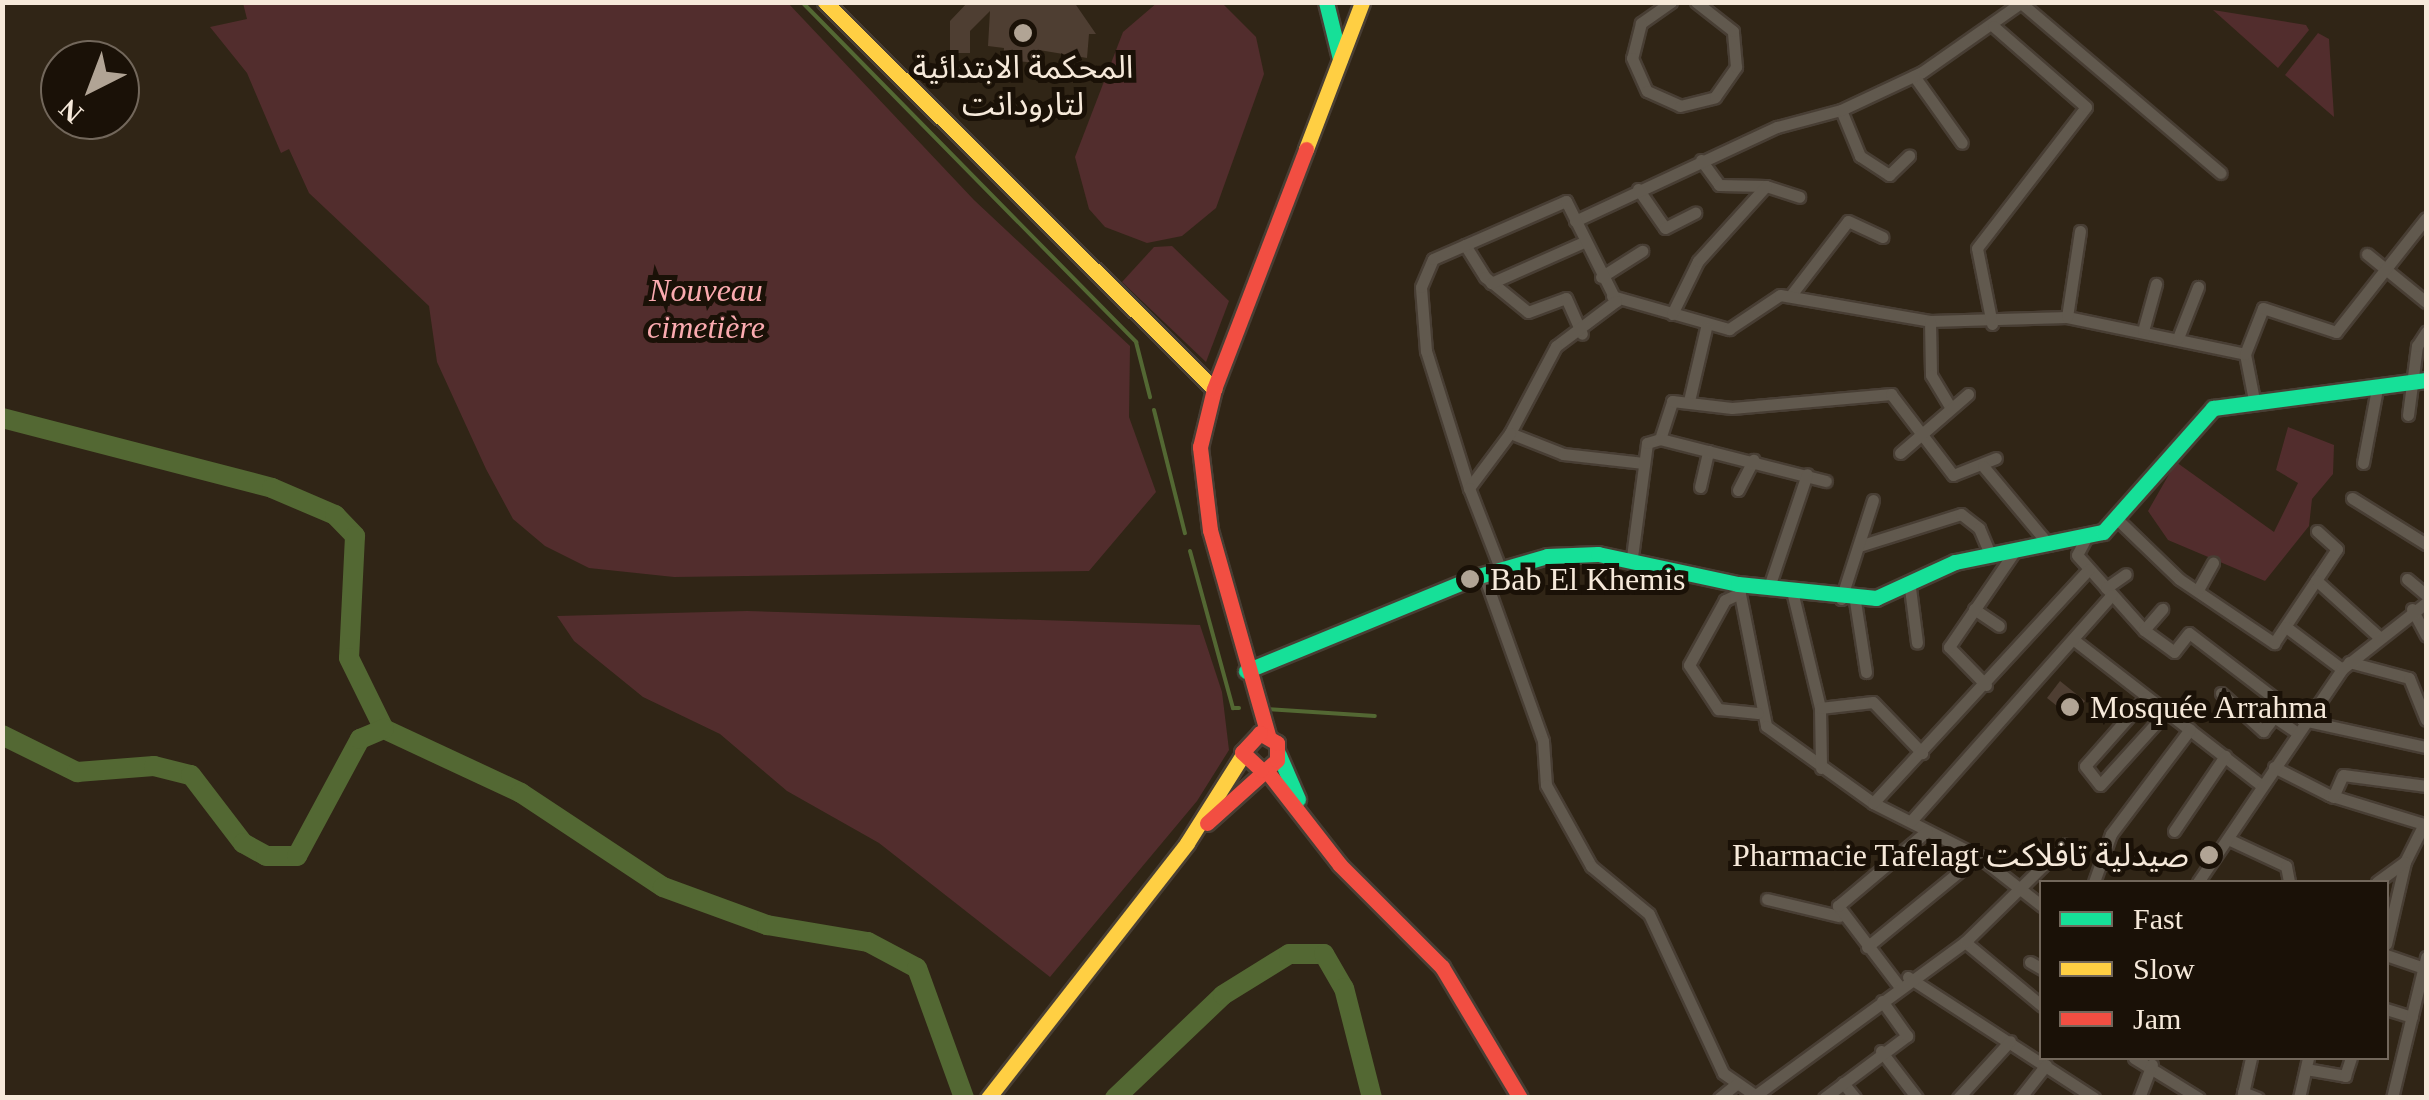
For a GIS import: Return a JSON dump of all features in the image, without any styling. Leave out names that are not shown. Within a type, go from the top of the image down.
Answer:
[{"type":"street","points":[[825,2],[1214,389]]},
{"type":"street","points":[[1303,811],[1252,696],[1200,475],[1214,389],[1340,59],[1361,2],[1329,2],[1340,59]]},
{"type":"street","points":[[1670,2],[1642,23],[1632,58],[1647,90],[1680,106],[1715,97],[1736,68],[1733,32],[1696,2]]},
{"type":"street","points":[[1574,221],[1701,160],[1841,110],[1914,76],[2022,3],[2221,173]]},
{"type":"street","points":[[1992,324],[1977,248],[2086,107],[1993,26]]},
{"type":"street","points":[[1914,76],[1962,143]]},
{"type":"street","points":[[1841,110],[1860,156],[1889,175],[1909,156]]},
{"type":"street","points":[[1701,160],[1719,185],[1766,186],[1799,197]]},
{"type":"street","points":[[1672,314],[1698,261],[1766,186]]},
{"type":"street","points":[[1638,190],[1665,228],[1694,213]]},
{"type":"street","points":[[1469,488],[1510,433],[1556,346],[1582,334],[1612,309],[1612,296],[1566,201],[1430,262],[1418,304],[1469,488],[1500,568]]},
{"type":"street","points":[[2254,400],[2245,354],[2254,318],[2267,308],[2334,333],[2382,266],[2426,218]]},
{"type":"street","points":[[1791,294],[1848,221],[1882,237]]},
{"type":"street","points":[[2067,317],[2080,232]]},
{"type":"street","points":[[1491,283],[1584,242]]},
{"type":"street","points":[[1465,245],[1491,283],[1528,312],[1566,298],[1582,334]]},
{"type":"street","points":[[1601,276],[1642,251]]},
{"type":"street","points":[[2368,254],[2426,302]]},
{"type":"street","points":[[2144,331],[2156,284]]},
{"type":"street","points":[[2178,338],[2198,288]]},
{"type":"street","points":[[1612,296],[1706,328],[1736,328],[1772,298],[1791,294],[1930,322],[1992,324],[2025,312],[2067,317],[2245,354]]},
{"type":"street","points":[[1930,322],[1931,375],[1950,407]]},
{"type":"street","points":[[1689,402],[1706,328]]},
{"type":"street","points":[[2408,415],[2419,380],[2426,332]]},
{"type":"street","points":[[1246,671],[1474,577],[1547,556],[1632,557],[1739,589],[1770,587],[1848,600],[1910,588],[1990,554],[2086,538],[2119,521],[2205,413],[2254,400],[2376,389],[2419,380]]},
{"type":"street","points":[[2363,464],[2376,389]]},
{"type":"street","points":[[1660,439],[1672,402],[1732,408],[1891,394],[1953,475],[1996,458]]},
{"type":"street","points":[[1900,453],[1919,430],[1968,394]]},
{"type":"street","points":[[1510,433],[1563,454],[1643,463]]},
{"type":"street","points":[[1632,557],[1647,443],[1660,439],[1826,480]]},
{"type":"street","points":[[1700,488],[1708,452]]},
{"type":"street","points":[[1738,490],[1753,460]]},
{"type":"street","points":[[1983,466],[2049,545]]},
{"type":"street","points":[[1770,587],[1807,474]]},
{"type":"street","points":[[2352,498],[2426,544]]},
{"type":"street","points":[[1866,672],[1848,600],[1873,500]]},
{"type":"street","points":[[1859,546],[1961,514],[1979,528],[1990,554]]},
{"type":"street","points":[[2119,521],[2272,642],[2337,547],[2316,531]]},
{"type":"street","points":[[2086,538],[2076,555],[2144,630],[2174,652],[2189,633],[2274,698],[2274,717],[2263,730],[2221,692]]},
{"type":"street","points":[[1986,684],[1950,652],[2016,548]]},
{"type":"street","points":[[2199,588],[2213,563]]},
{"type":"street","points":[[1873,803],[2089,569]]},
{"type":"street","points":[[1911,822],[2074,640],[2126,574]]},
{"type":"street","points":[[1474,577],[1543,741],[1546,786],[1591,866],[1649,914],[1735,1085],[1757,1096],[1904,981],[1966,942],[2025,889],[2064,845]]},
{"type":"street","points":[[2407,579],[2426,595]]},
{"type":"street","points":[[2316,580],[2378,636]]},
{"type":"street","points":[[1910,588],[1917,642]]},
{"type":"street","points":[[1739,589],[1758,714]]},
{"type":"street","points":[[1739,589],[1725,600],[1689,664],[1718,708],[1758,714],[1821,768],[1873,803],[1978,856],[2039,903]]},
{"type":"street","points":[[1792,591],[1820,708],[1821,768]]},
{"type":"street","points":[[2199,880],[2299,726],[2346,665],[2412,609],[2426,603]]},
{"type":"street","points":[[2144,630],[2162,608]]},
{"type":"street","points":[[2412,609],[2426,636]]},
{"type":"street","points":[[1974,610],[1999,626]]},
{"type":"street","points":[[2286,626],[2346,665],[2410,678],[2426,720]]},
{"type":"street","points":[[2074,640],[2262,786]]},
{"type":"street","points":[[992,1092],[1187,843],[1242,756],[1252,696]]},
{"type":"street","points":[[2146,697],[2085,766],[2100,785],[2167,710]]},
{"type":"street","points":[[1820,708],[1873,702],[1922,753]]},
{"type":"street","points":[[2274,717],[2299,726],[2426,748]]},
{"type":"street","points":[[2095,880],[2110,834],[2190,729]]},
{"type":"street","points":[[1248,738],[1268,735]]},
{"type":"street","points":[[1187,843],[1278,755]]},
{"type":"street","points":[[1242,756],[1263,770],[1303,811],[1340,865],[1442,967],[1520,1098]]},
{"type":"street","points":[[2174,832],[2225,756]]},
{"type":"street","points":[[2274,767],[2333,796],[2426,822],[2405,862],[2389,931]]},
{"type":"street","points":[[2333,796],[2342,775],[2426,786]]},
{"type":"street","points":[[1927,831],[1838,906],[1840,916],[1904,981],[2010,1040],[2094,1098]]},
{"type":"street","points":[[2228,839],[2286,866],[2288,880]]},
{"type":"street","points":[[1867,947],[1978,856]]},
{"type":"street","points":[[2380,880],[2405,862]]},
{"type":"street","points":[[1766,899],[1840,916]]},
{"type":"street","points":[[1966,942],[2039,1003]]},
{"type":"street","points":[[2389,956],[2425,962],[2423,986],[2392,1098]]},
{"type":"street","points":[[1824,1098],[1908,1033],[1882,1000]]},
{"type":"street","points":[[2389,1010],[2412,1017]]},
{"type":"street","points":[[1958,1098],[2010,1040]]},
{"type":"street","points":[[1881,1051],[1917,1098]]},
{"type":"street","points":[[2140,1060],[2152,1064],[2194,1096]]},
{"type":"street","points":[[2251,1060],[2242,1095],[2258,1098]]},
{"type":"street","points":[[2299,1098],[2307,1063],[2345,1076],[2350,1060]]},
{"type":"street","points":[[2140,1098],[2152,1064]]},
{"type":"street","points":[[2020,1098],[2046,1065]]},
{"type":"street","points":[[1843,1082],[1855,1098]]},
{"type":"street","points":[[1718,1097],[1735,1085]]},
{"type":"green space","points":[[1158,2],[1224,5],[1256,37],[1264,74],[1216,208],[1182,236],[1147,243],[1105,227],[1089,209],[1075,157],[1123,32]]},
{"type":"green space","name":"Nouveau cimetière","points":[[243,3],[788,3],[974,200],[1130,346],[1129,417],[1156,492],[1089,571],[674,577],[589,568],[545,546],[513,519],[486,469],[437,362],[429,306],[309,193],[289,149],[281,153],[247,73],[210,27],[247,19]]},
{"type":"green space","points":[[2213,10],[2306,25],[2309,30],[2278,68]]},
{"type":"green space","points":[[2318,33],[2329,39],[2334,117],[2285,75]]},
{"type":"green space","points":[[1172,246],[1229,301],[1206,362],[1122,282],[1154,247]]},
{"type":"green space","points":[[2288,427],[2334,445],[2333,474],[2312,499],[2309,526],[2265,581],[2168,540],[2148,511],[2176,462],[2274,532],[2298,483],[2276,470]]},
{"type":"green space","points":[[747,611],[1200,625],[1222,692],[1229,750],[1197,801],[1050,977],[879,843],[787,791],[720,734],[643,697],[574,641],[557,616]]},
{"type":"building","name":"المحكمة الابتدائية لتارودانت","points":[[968,2],[1074,2],[1096,34],[1089,34],[1087,58],[1039,50],[1038,63],[1003,60],[1004,48],[988,46],[990,11],[970,31],[970,53],[950,53],[950,21]]},
{"type":"building","name":"Mosquée Arrahma","points":[[2060,681],[2085,701],[2072,718],[2047,698]]},
{"type":"waterway","points":[[802,2],[1136,342],[1150,397]]},
{"type":"waterway","points":[[1154,410],[1185,533]]},
{"type":"waterway","points":[[2,418],[272,488],[335,515],[355,536],[349,658],[384,729],[521,793],[663,887],[767,925],[868,942],[917,968],[964,1098]]},
{"type":"waterway","points":[[1190,551],[1233,708],[1239,708]]},
{"type":"waterway","points":[[1265,709],[1375,716]]},
{"type":"waterway","points":[[2,735],[77,772],[154,766],[191,775],[243,843],[266,856],[297,856],[360,739],[384,729]]},
{"type":"waterway","points":[[1115,1098],[1223,995],[1289,954],[1324,954],[1344,988],[1372,1098]]},
{"type":"traffic: fast","points":[[1326,2],[1340,59]]},
{"type":"traffic: fast","points":[[1472,578],[1547,556],[1598,554],[1738,584],[1876,598],[1955,562],[2103,532],[2213,408],[2426,380]]},
{"type":"traffic: fast","points":[[1246,671],[1468,580]]},
{"type":"traffic: fast","points":[[1279,755],[1298,799]]},
{"type":"traffic: slow","points":[[825,2],[1214,389]]},
{"type":"traffic: slow","points":[[1306,149],[1362,2]]},
{"type":"traffic: slow","points":[[988,1098],[1187,843],[1242,756]]},
{"type":"traffic: jam","points":[[1268,735],[1210,530],[1200,447],[1214,389],[1306,149]]},
{"type":"traffic: jam","points":[[1207,823],[1277,760],[1277,743],[1260,733],[1242,752],[1261,770]]},
{"type":"traffic: jam","points":[[1266,770],[1340,865],[1442,967],[1520,1098]]},
{"type":"place","name":"المحكمة الابتدائية لتارودانت","points":[[1023,33]]},
{"type":"place","name":"Bab El Khemis","points":[[1470,579]]},
{"type":"place","name":"Mosquée Arrahma","points":[[2070,707]]},
{"type":"place","name":"Pharmacie Tafelagt صيدلية تافلاكت","points":[[2209,855]]}]
